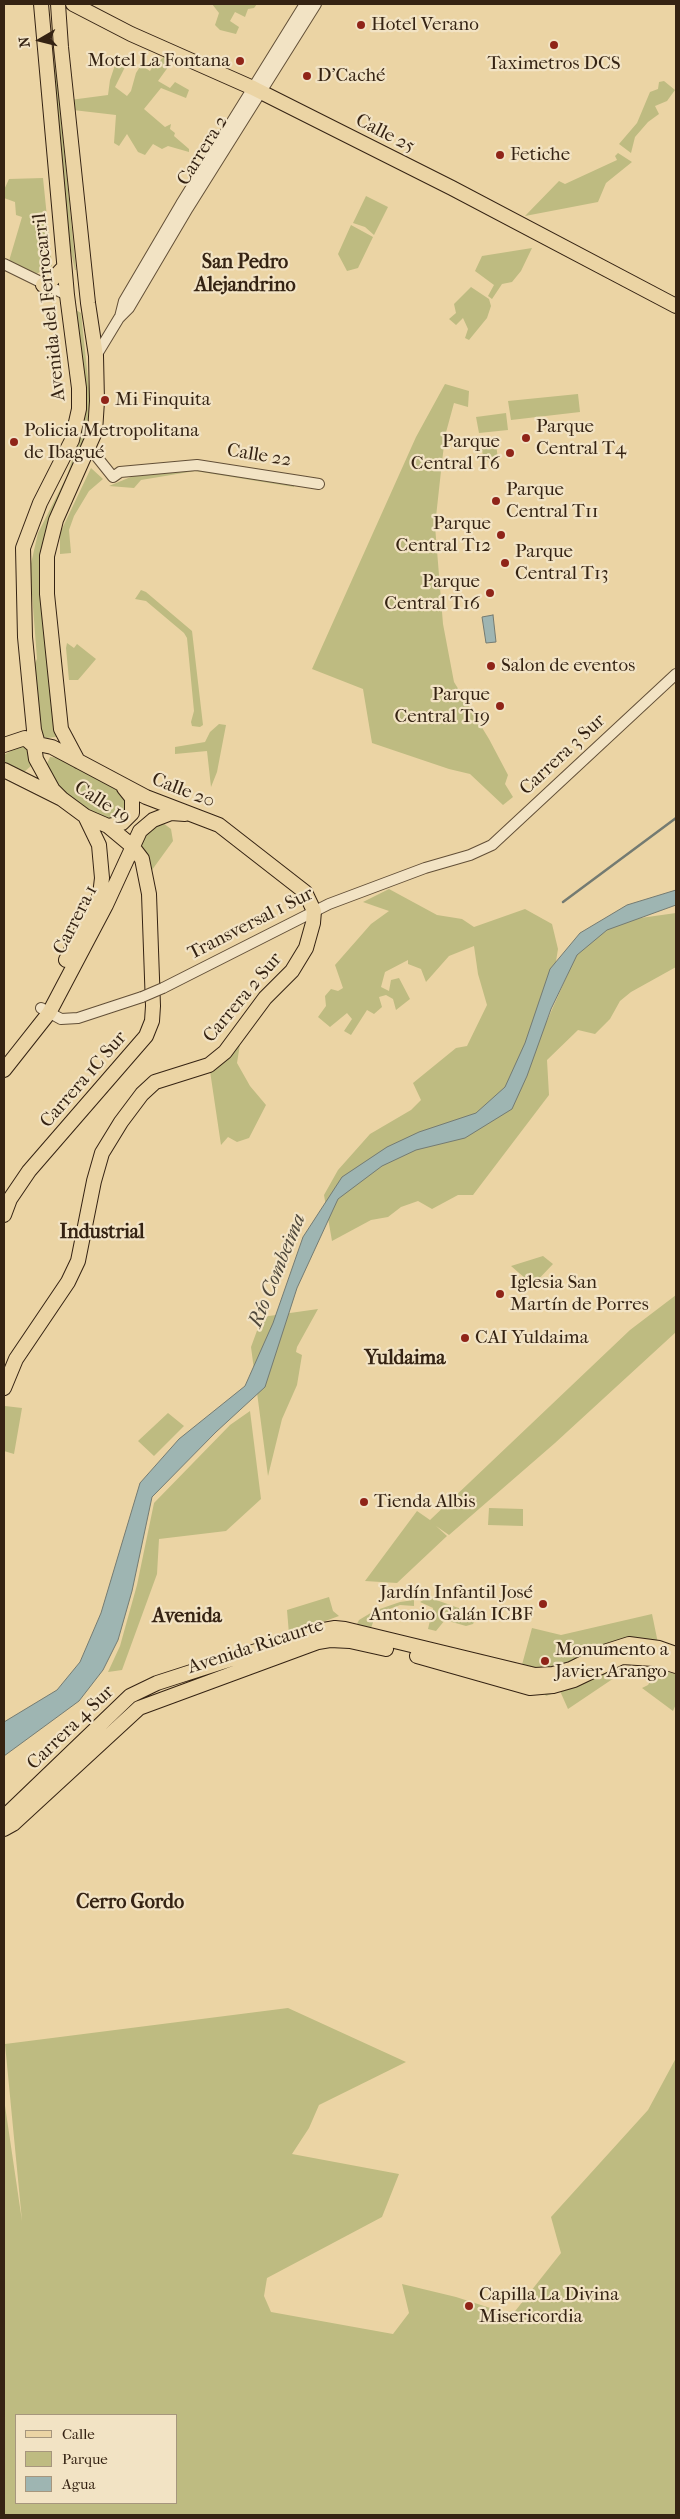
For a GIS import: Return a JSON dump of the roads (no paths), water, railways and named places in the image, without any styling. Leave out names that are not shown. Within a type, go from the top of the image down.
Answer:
[{"type":"main road","name":"Avenida del Ferrocarril","points":[[41,4],[64,267],[79,388],[79,409],[72,440],[40,504],[23,548],[23,594],[36,759],[53,790],[62,799]]},
{"type":"main road","name":"Avenida del Ferrocarril","points":[[58,4],[66,93],[96,356],[95,432],[56,520],[47,556],[48,594],[61,729],[79,762]]},
{"type":"main road","name":"Calle 25","points":[[73,4],[131,34],[257,90],[452,188],[676,306]]},
{"type":"main road","points":[[43,285],[54,278],[64,267]]},
{"type":"main road","points":[[4,745],[35,741]]},
{"type":"main road","name":"Calle 20","points":[[35,741],[79,762],[123,787],[219,825],[305,892],[314,911]]},
{"type":"main road","name":"Calle 19","points":[[4,770],[62,799],[85,816],[108,826],[132,846],[142,859],[149,894]]},
{"type":"main road","points":[[108,826],[122,824],[132,813],[132,798],[123,787]]},
{"type":"main road","name":"Carrera 1","points":[[4,1070],[45,1010],[106,904],[140,831],[153,820],[171,813],[194,814]]},
{"type":"main road","name":"Carrera 1","points":[[4,1055],[45,1010],[100,895],[102,862],[99,845],[85,816]]},
{"type":"main road","name":"Carrera 1C Sur","points":[[4,1215],[10,1199],[29,1171],[146,1036],[152,1021],[153,1006],[149,894]]},
{"type":"main road","name":"Carrera 2 Sur","points":[[4,1388],[16,1359],[68,1282],[78,1261],[94,1181],[102,1153],[121,1122],[142,1094],[155,1082],[209,1064],[225,1052],[265,998],[292,971],[312,934],[314,911]]},
{"type":"main road","name":"Carrera 4 Sur","points":[[4,1817],[130,1696],[172,1679],[299,1636],[335,1628],[535,1674],[553,1674],[629,1644],[659,1648],[676,1654]]},
{"type":"main road","name":"Avenida Ricaurte","points":[[4,1829],[13,1824],[139,1708],[318,1642],[330,1640],[359,1643],[415,1655],[530,1688],[554,1686],[574,1680],[622,1656],[654,1659],[676,1666]]},
{"type":"street","name":"Carrera 2","points":[[96,356],[119,318],[129,308],[257,90],[305,4]]},
{"type":"street","name":"Carrera 2","points":[[257,90],[316,4]]},
{"type":"street","points":[[4,264],[43,285],[67,295]]},
{"type":"street","name":"Calle 22","points":[[89,447],[112,477],[120,472],[197,465],[314,483]]},
{"type":"street","name":"Carrera 3 Sur","points":[[470,855],[492,845],[676,674]]},
{"type":"street","name":"Transversal 1 Sur","points":[[45,1010],[61,1019],[78,1018],[142,997],[314,911],[425,868],[470,855]]},
{"type":"water","points":[[493,615],[496,642],[486,643],[482,617]]},
{"type":"water","points":[[676,890],[676,905],[607,930],[577,955],[551,1009],[527,1076],[512,1109],[465,1138],[416,1150],[382,1166],[338,1199],[297,1288],[265,1387],[216,1432],[152,1497],[132,1591],[118,1640],[103,1670],[79,1701],[4,1756],[4,1722],[57,1690],[80,1662],[101,1613],[140,1483],[179,1439],[245,1386],[273,1323],[303,1237],[342,1177],[387,1147],[419,1132],[476,1113],[505,1087],[525,1043],[550,969],[580,933],[627,905]]},
{"type":"waterway","points":[[563,902],[676,818]]},
{"type":"place","name":"Hotel Verano","points":[[361,25]]},
{"type":"place","name":"Taximetros DCS","points":[[554,45]]},
{"type":"place","name":"Motel La Fontana","points":[[240,61]]},
{"type":"place","name":"D'Caché","points":[[307,76]]},
{"type":"place","name":"Fetiche","points":[[500,155]]},
{"type":"place","name":"Mi Finquita","points":[[105,400]]},
{"type":"place","name":"Parque Central T4","points":[[526,438]]},
{"type":"place","name":"Policia Metropolitana de Ibagué","points":[[14,442]]},
{"type":"place","name":"Parque Central T6","points":[[510,453]]},
{"type":"place","name":"Parque Central T11","points":[[496,501]]},
{"type":"place","name":"Parque Central T12","points":[[501,535]]},
{"type":"place","name":"Parque Central T13","points":[[505,563]]},
{"type":"place","name":"Parque Central T16","points":[[490,593]]},
{"type":"place","name":"Salon de eventos","points":[[491,666]]},
{"type":"place","name":"Parque Central T19","points":[[500,706]]},
{"type":"place","name":"Iglesia San Martín de Porres","points":[[500,1294]]},
{"type":"place","name":"CAI Yuldaima","points":[[465,1338]]},
{"type":"place","name":"Tienda Albis","points":[[364,1502]]},
{"type":"place","name":"Jardín Infantil José Antonio Galán ICBF","points":[[543,1604]]},
{"type":"place","name":"Monumento a Javier Arango","points":[[545,1661]]},
{"type":"place","name":"Capilla La Divina Misericordia","points":[[469,2306]]},
{"type":"district","name":"San Pedro Alejandrino","points":[[245,274]]},
{"type":"district","name":"Industrial","points":[[102,1233]]},
{"type":"district","name":"Yuldaima","points":[[405,1359]]},
{"type":"district","name":"Avenida","points":[[187,1617]]},
{"type":"district","name":"Cerro Gordo","points":[[130,1903]]},
{"type":"water label","name":"Río Combeima","points":[[278,1271]]}]
